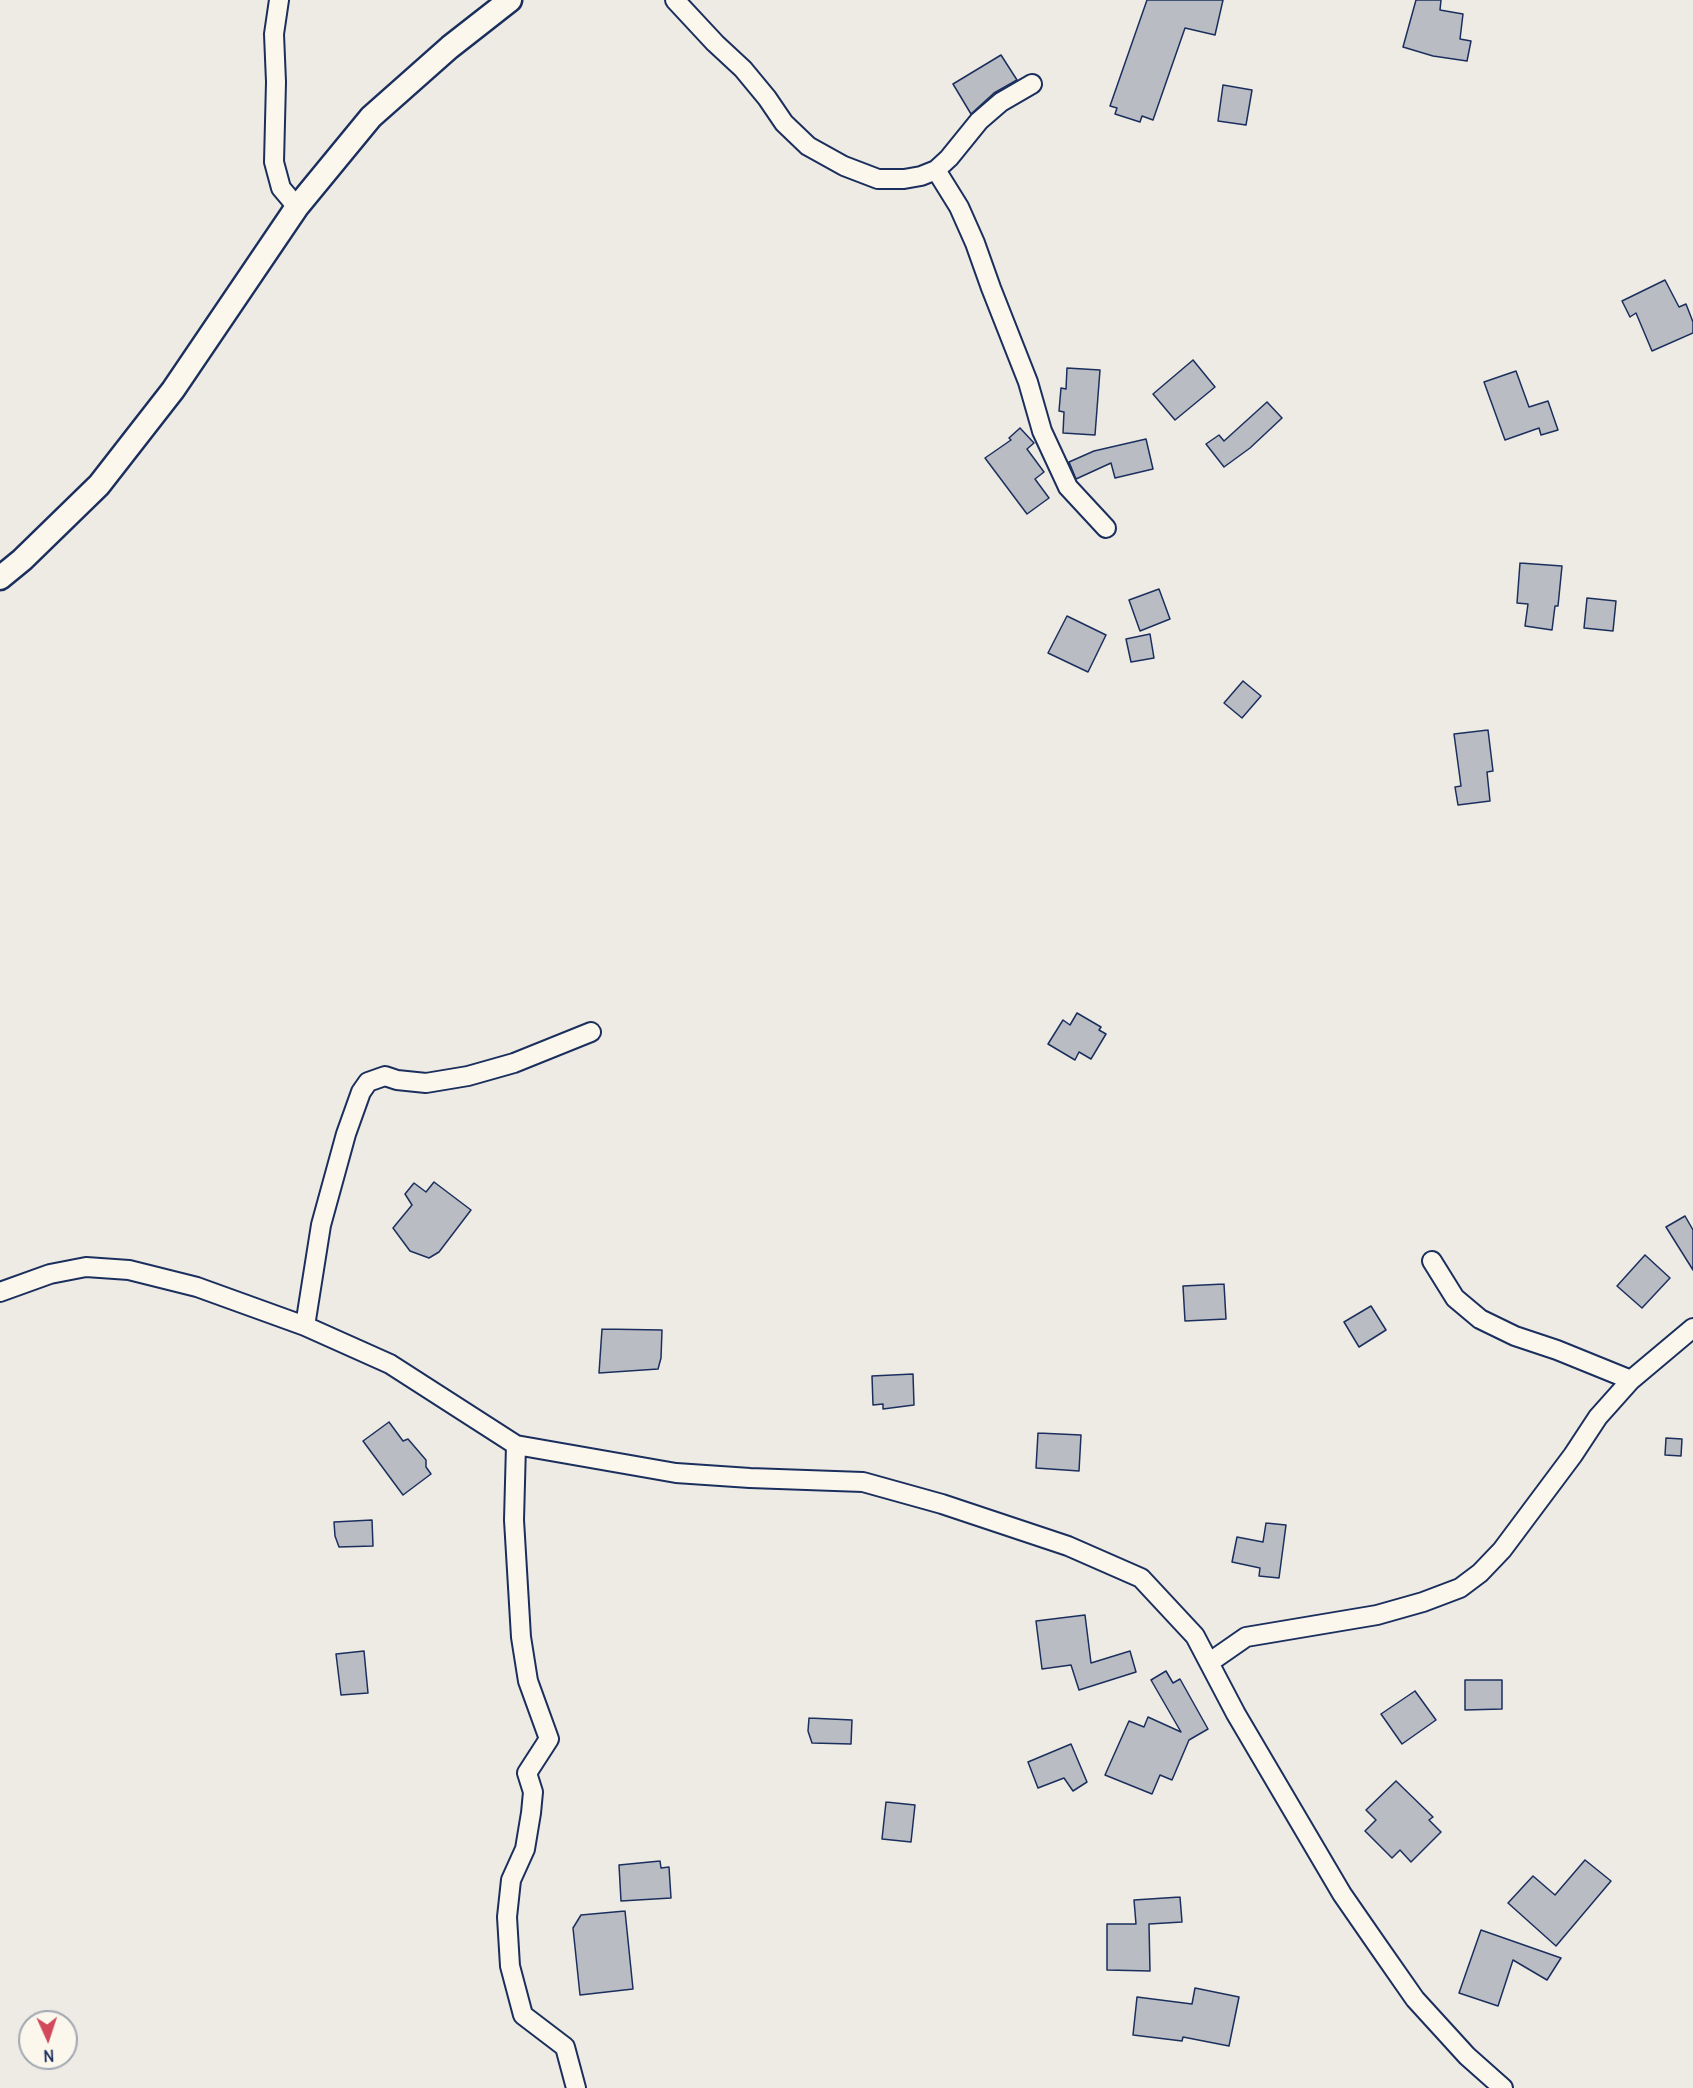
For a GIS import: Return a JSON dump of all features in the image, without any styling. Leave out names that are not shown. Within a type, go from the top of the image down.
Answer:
[{"type":"street","points":[[279,0],[274,34],[276,82],[274,162],[281,188],[297,207]]},
{"type":"street","points":[[0,578],[22,560],[99,485],[173,390],[297,207],[371,117],[450,46],[510,0]]},
{"type":"street","points":[[675,0],[743,69],[784,123],[808,146],[844,166],[878,179],[921,177],[936,170],[949,158],[979,121],[1001,102],[1032,84]]},
{"type":"street","points":[[936,170],[959,207],[975,243],[1028,382],[1042,431],[1068,487],[1106,528]]},
{"type":"street","points":[[305,1326],[321,1225],[346,1134],[361,1092],[368,1082],[385,1076],[397,1080],[426,1083],[468,1076],[514,1063],[591,1032]]},
{"type":"street","points":[[1432,1261],[1455,1298],[1480,1319],[1515,1336],[1557,1350],[1631,1380]]},
{"type":"street","points":[[0,1292],[50,1274],[86,1267],[129,1270],[197,1287],[305,1326],[390,1364],[516,1445],[676,1473],[863,1482],[942,1504],[1068,1546],[1141,1578],[1195,1636],[1236,1714],[1336,1884],[1415,1999],[1467,2056],[1503,2088]]},
{"type":"street","points":[[1210,1662],[1246,1637],[1377,1615],[1423,1602],[1460,1588],[1480,1573],[1502,1550],[1573,1455],[1598,1417],[1631,1380],[1693,1328]]},
{"type":"street","points":[[516,1445],[514,1520],[520,1636],[528,1681],[549,1739],[527,1773],[533,1792],[525,1849],[511,1880],[507,1917],[510,1966],[523,2015],[565,2047],[576,2088]]},
{"type":"building","points":[[1147,0],[1223,0],[1215,35],[1185,28],[1153,120],[1142,116],[1140,122],[1115,114],[1117,108],[1110,106]]},
{"type":"building","points":[[1416,0],[1441,0],[1440,10],[1463,14],[1460,39],[1471,41],[1467,61],[1433,56],[1403,47]]},
{"type":"building","points":[[1001,55],[1017,80],[994,93],[971,114],[953,84]]},
{"type":"building","points":[[1223,85],[1252,90],[1246,125],[1218,121]]},
{"type":"building","points":[[1665,280],[1679,307],[1686,304],[1693,322],[1693,333],[1652,351],[1636,313],[1630,317],[1622,301]]},
{"type":"building","points":[[1193,360],[1215,387],[1175,420],[1153,394]]},
{"type":"building","points":[[1067,368],[1100,370],[1095,435],[1063,433],[1064,412],[1059,411],[1061,388],[1066,389]]},
{"type":"building","points":[[1516,371],[1529,407],[1548,401],[1558,430],[1541,435],[1539,428],[1505,440],[1484,382]]},
{"type":"building","points":[[1267,402],[1282,418],[1250,448],[1224,467],[1206,444],[1219,435],[1224,441]]},
{"type":"building","points":[[1020,428],[1034,443],[1027,449],[1044,472],[1035,479],[1049,498],[1027,514],[985,458],[1011,440],[1009,438]]},
{"type":"building","points":[[1146,439],[1153,469],[1115,478],[1111,463],[1076,479],[1069,462],[1094,451]]},
{"type":"building","points":[[1520,563],[1562,566],[1558,606],[1555,606],[1552,630],[1525,626],[1528,604],[1517,603]]},
{"type":"building","points":[[1159,589],[1170,619],[1140,631],[1129,600]]},
{"type":"building","points":[[1587,598],[1616,601],[1613,631],[1584,628]]},
{"type":"building","points":[[1067,616],[1106,635],[1088,672],[1048,653]]},
{"type":"building","points":[[1150,634],[1154,658],[1131,662],[1126,639]]},
{"type":"building","points":[[1243,681],[1261,696],[1242,718],[1224,703]]},
{"type":"building","points":[[1488,730],[1493,771],[1487,772],[1490,801],[1458,805],[1455,787],[1461,786],[1454,734]]},
{"type":"building","points":[[1077,1013],[1101,1027],[1099,1030],[1106,1034],[1091,1059],[1079,1052],[1075,1060],[1048,1044],[1063,1020],[1070,1025]]},
{"type":"building","points":[[434,1182],[471,1210],[439,1252],[429,1258],[410,1251],[393,1228],[412,1205],[405,1194],[414,1183],[426,1192]]},
{"type":"building","points":[[1685,1216],[1693,1230],[1693,1270],[1666,1227]]},
{"type":"building","points":[[1645,1255],[1670,1278],[1642,1308],[1617,1286]]},
{"type":"building","points":[[1224,1284],[1226,1319],[1185,1321],[1183,1286]]},
{"type":"building","points":[[1371,1306],[1386,1330],[1359,1347],[1344,1322]]},
{"type":"building","points":[[602,1329],[662,1330],[661,1358],[658,1369],[599,1373]]},
{"type":"building","points":[[913,1374],[914,1405],[883,1409],[883,1404],[873,1405],[872,1376]]},
{"type":"building","points":[[389,1422],[403,1441],[408,1439],[426,1460],[426,1467],[431,1474],[403,1495],[363,1441]]},
{"type":"building","points":[[1038,1433],[1081,1435],[1079,1471],[1036,1468]]},
{"type":"building","points":[[1666,1438],[1682,1439],[1681,1456],[1665,1455]]},
{"type":"building","points":[[372,1520],[373,1546],[339,1547],[334,1522]]},
{"type":"building","points":[[1266,1523],[1286,1525],[1279,1578],[1259,1576],[1260,1568],[1232,1562],[1237,1537],[1263,1542]]},
{"type":"building","points":[[1085,1615],[1091,1663],[1130,1651],[1136,1672],[1079,1690],[1071,1665],[1042,1669],[1036,1621]]},
{"type":"building","points":[[364,1651],[368,1693],[341,1695],[336,1654]]},
{"type":"building","points":[[1166,1671],[1173,1683],[1180,1679],[1208,1729],[1189,1740],[1172,1780],[1160,1775],[1152,1794],[1105,1775],[1129,1721],[1144,1727],[1148,1717],[1181,1732],[1151,1680]]},
{"type":"building","points":[[1465,1680],[1502,1680],[1502,1709],[1465,1710]]},
{"type":"building","points":[[1415,1691],[1436,1720],[1402,1744],[1381,1714]]},
{"type":"building","points":[[809,1718],[852,1720],[851,1744],[812,1743],[808,1731]]},
{"type":"building","points":[[1071,1744],[1087,1782],[1073,1791],[1064,1778],[1038,1788],[1028,1762]]},
{"type":"building","points":[[1396,1781],[1433,1817],[1429,1820],[1441,1832],[1411,1862],[1400,1850],[1392,1858],[1365,1831],[1376,1820],[1366,1810]]},
{"type":"building","points":[[886,1802],[915,1805],[911,1842],[882,1839]]},
{"type":"building","points":[[1585,1860],[1611,1881],[1556,1946],[1508,1903],[1533,1876],[1555,1895]]},
{"type":"building","points":[[660,1861],[661,1868],[669,1867],[671,1898],[621,1901],[619,1865]]},
{"type":"building","points":[[1180,1897],[1182,1922],[1149,1924],[1150,1971],[1107,1970],[1107,1924],[1136,1924],[1134,1900]]},
{"type":"building","points":[[625,1911],[633,1989],[580,1995],[573,1928],[581,1915]]},
{"type":"building","points":[[1481,1930],[1561,1958],[1547,1980],[1513,1960],[1498,2006],[1459,1993]]},
{"type":"building","points":[[1195,1988],[1239,1997],[1229,2046],[1183,2037],[1182,2041],[1133,2035],[1137,1997],[1192,2004]]}]
